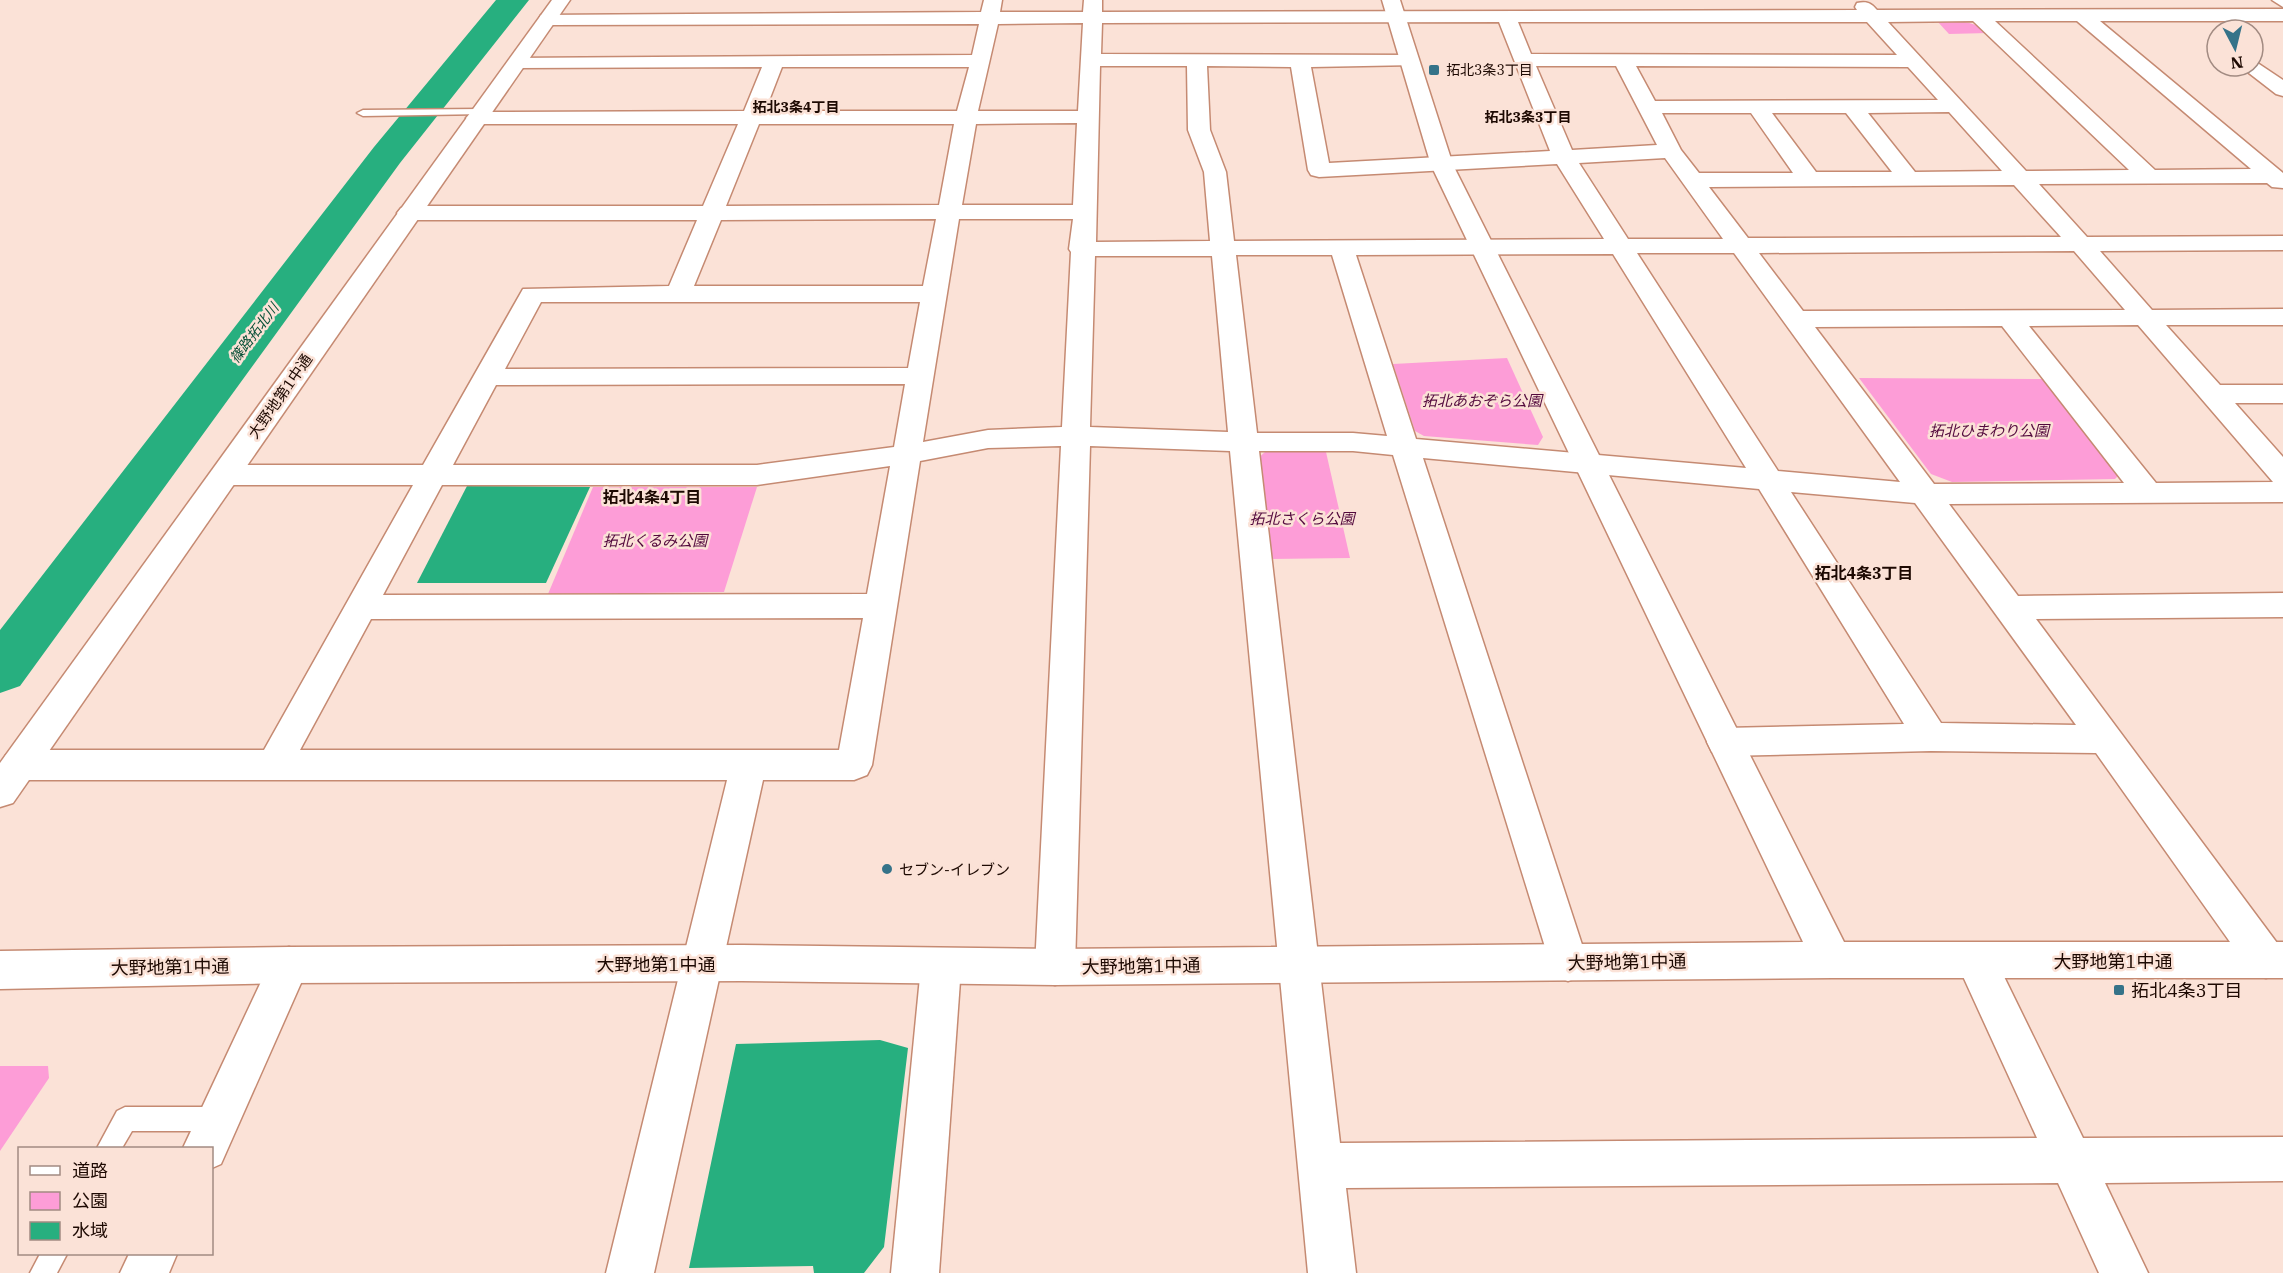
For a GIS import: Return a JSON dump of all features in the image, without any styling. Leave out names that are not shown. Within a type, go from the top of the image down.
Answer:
[{"type":"street","points":[[1631,0],[1641,17]]},
{"type":"street","points":[[2036,0],[2076,16],[2278,180]]},
{"type":"street","points":[[2166,0],[2205,31]]},
{"type":"street","points":[[1866,8],[2080,243],[2144,319],[2283,475]]},
{"type":"street","points":[[555,10],[1393,9],[1506,17],[1641,17],[1866,8],[1978,16],[2283,15]]},
{"type":"street","points":[[19,765],[854,765],[934,294],[966,118],[981,61],[991,9]]},
{"type":"street","points":[[1055,967],[1092,9]]},
{"type":"street","points":[[1393,9],[1442,165],[1832,960]]},
{"type":"street","name":"大野地第1中通","points":[[0,792],[555,10]]},
{"type":"street","points":[[1978,16],[2149,177]]},
{"type":"street","points":[[1506,17],[1564,157],[1931,737]]},
{"type":"street","points":[[1090,60],[1409,60]]},
{"type":"street","points":[[1197,60],[1199,130],[1215,172],[1332,1273]]},
{"type":"street","points":[[1524,60],[1913,61]]},
{"type":"street","points":[[1623,60],[1671,151],[1923,494],[2274,960]]},
{"type":"street","points":[[678,294],[775,61]]},
{"type":"street","points":[[518,62],[981,61]]},
{"type":"street","points":[[1300,61],[1319,170],[1671,151]]},
{"type":"street","points":[[2265,76],[2283,90]]},
{"type":"street","points":[[1852,106],[1908,178]]},
{"type":"street","points":[[1648,107],[1954,106]]},
{"type":"street","points":[[1757,107],[1809,179]]},
{"type":"street","points":[[480,115],[750,118],[1088,117]]},
{"type":"street","points":[[1694,180],[2149,177],[2278,180]]},
{"type":"street","points":[[409,213],[1083,212]]},
{"type":"street","points":[[1081,249],[2283,243]]},
{"type":"street","points":[[1342,248],[1568,963]]},
{"type":"street","points":[[274,765],[532,294],[934,294]]},
{"type":"street","points":[[1796,319],[2283,317]]},
{"type":"street","points":[[2010,319],[2148,493]]},
{"type":"street","points":[[486,377],[921,376]]},
{"type":"street","points":[[2212,394],[2283,394]]},
{"type":"street","points":[[225,475],[757,475],[908,454],[988,439],[1077,436],[1245,442],[1353,442],[1923,494],[2283,492]]},
{"type":"street","points":[[2009,608],[2283,605]]},
{"type":"street","points":[[360,607],[882,606]]},
{"type":"street","points":[[1725,742],[1931,737],[2106,739]]},
{"type":"street","points":[[630,1273],[749,764]]},
{"type":"street","name":"大野地第1中通","points":[[0,970],[289,965],[704,963],[1055,967],[1300,963],[2274,960]]},
{"type":"street","points":[[1976,961],[2124,1273]]},
{"type":"street","points":[[212,1134],[289,965]]},
{"type":"street","points":[[915,1273],[941,967]]},
{"type":"street","points":[[1322,1166],[2283,1159]]},
{"type":"street","points":[[144,1273],[153,1255]]},
{"type":"lane","points":[[363,113],[441,112],[480,115]]},
{"type":"lane","points":[[110,1147],[125,1119],[212,1134]]},
{"type":"lane","points":[[43,1273],[53,1255]]},
{"type":"green space","points":[[1937,21],[1970,23],[1988,33],[1949,34]]},
{"type":"green space","name":"拓北あおぞら公園","points":[[1507,358],[1543,437],[1538,445],[1424,436],[1415,431],[1393,364]]},
{"type":"green space","name":"拓北ひまわり公園","points":[[1859,378],[2045,379],[2119,475],[2115,479],[1952,482],[1931,474]]},
{"type":"green space","name":"拓北さくら公園","points":[[1265,452],[1326,452],[1350,558],[1269,559],[1256,460]]},
{"type":"green space","name":"拓北くるみ公園","points":[[593,487],[757,487],[724,592],[548,594]]},
{"type":"green space","points":[[0,1066],[48,1066],[49,1078],[0,1151]]},
{"type":"water","points":[[467,486],[590,487],[546,583],[417,583]]},
{"type":"water","points":[[880,1040],[908,1048],[884,1247],[864,1273],[814,1273],[813,1266],[689,1268],[736,1044]]},
{"type":"waterway","name":"篠路拓北川","points":[[0,671],[387,155],[513,0]]},
{"type":"place","name":"拓北3条3丁目","points":[[1434,70]]},
{"type":"place","name":"セブン-イレブン","points":[[887,869]]},
{"type":"place","name":"拓北4条3丁目","points":[[2119,990]]},
{"type":"district","name":"拓北3条4丁目","points":[[796,107]]},
{"type":"district","name":"拓北3条3丁目","points":[[1528,117]]},
{"type":"district","name":"拓北4条4丁目","points":[[652,497]]},
{"type":"district","name":"拓北4条3丁目","points":[[1864,573]]}]
